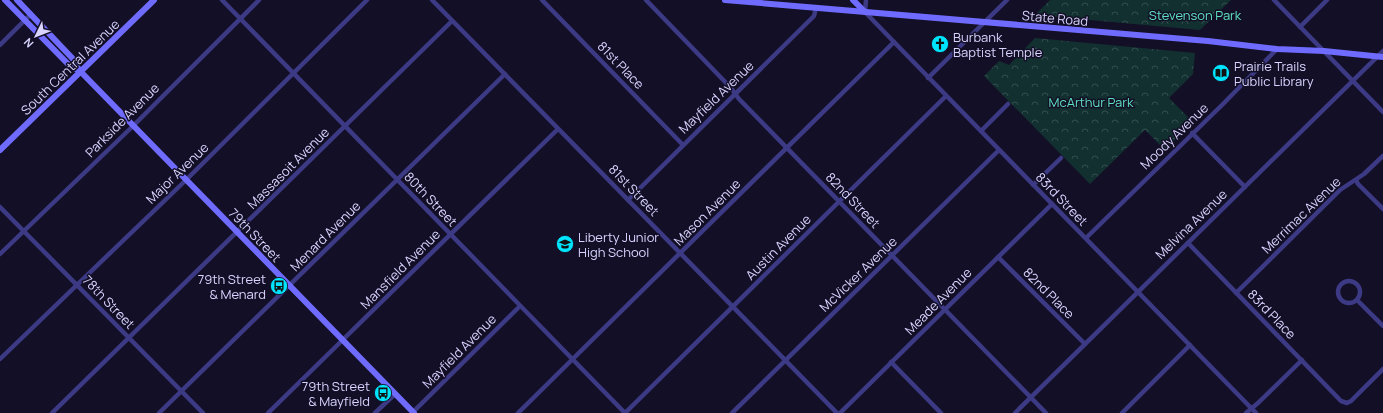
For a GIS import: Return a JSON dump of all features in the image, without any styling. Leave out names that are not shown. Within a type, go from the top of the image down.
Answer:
[{"type":"street","name":"79th Street","points":[[5,0],[69,65],[81,72]]},
{"type":"street","name":"79th Street","points":[[17,0],[74,60],[81,72],[413,413]]},
{"type":"street","name":"South Central Avenue","points":[[0,150],[154,0]]},
{"type":"street","name":"80th Street","points":[[222,0],[625,413]]},
{"type":"street","name":"Parkside Avenue","points":[[0,254],[133,126],[259,0]]},
{"type":"street","name":"Major Avenue","points":[[0,359],[186,180],[367,0]]},
{"type":"street","name":"81st Street","points":[[432,0],[837,413]]},
{"type":"street","name":"81st Place","points":[[542,0],[683,145]]},
{"type":"street","name":"82nd Street","points":[[646,0],[839,202],[1046,413]]},
{"type":"street","name":"State Road","points":[[725,0],[1380,57]]},
{"type":"street","name":"83rd Street","points":[[853,0],[1256,413]]},
{"type":"street","points":[[864,12],[866,0]]},
{"type":"street","points":[[928,78],[1007,0]]},
{"type":"street","points":[[1274,0],[1383,112]]},
{"type":"street","points":[[1300,27],[1327,0]]},
{"type":"street","name":"Mayfield Avenue","points":[[628,200],[814,16],[816,8]]},
{"type":"street","points":[[0,44],[31,14]]},
{"type":"street","name":"Massasoit Avenue","points":[[52,413],[452,21]]},
{"type":"street","name":"Mason Avenue","points":[[518,413],[894,42]]},
{"type":"street","name":"Moody Avenue","points":[[1086,238],[1277,49]]},
{"type":"street","name":"Melvina Avenue","points":[[1015,413],[1353,81],[1380,57],[1383,51]]},
{"type":"street","name":"Menard Avenue","points":[[159,413],[505,74]]},
{"type":"street","name":"Austin Avenue","points":[[625,413],[946,96]]},
{"type":"street","points":[[981,131],[1008,104]]},
{"type":"street","name":"Mansfield Avenue","points":[[268,413],[558,129]]},
{"type":"street","points":[[1192,133],[1245,187]]},
{"type":"street","name":"McVicker Avenue","points":[[732,413],[999,150]]},
{"type":"street","name":"Merrimac Avenue","points":[[1236,293],[1340,190],[1364,174],[1383,156]]},
{"type":"street","points":[[1033,185],[1061,158]]},
{"type":"street","points":[[1356,180],[1383,210]]},
{"type":"street","name":"Meade Avenue","points":[[840,413],[1052,204]]},
{"type":"street","name":"78th Street","points":[[0,207],[202,413]]},
{"type":"street","name":"83rd Place","points":[[1188,243],[1341,401],[1347,403],[1351,401],[1383,369]]},
{"type":"street","name":"82nd Place","points":[[998,257],[1085,344]]},
{"type":"street","points":[[1349,280],[1355,282],[1360,291],[1357,300],[1348,303],[1341,300],[1338,294],[1340,284],[1349,280]]},
{"type":"street","points":[[1357,300],[1383,326]]},
{"type":"street","name":"Mayfield Avenue","points":[[413,413],[520,306]]},
{"type":"street","points":[[1122,413],[1190,345]]},
{"type":"street","points":[[1246,413],[1302,360]]},
{"type":"street","points":[[891,362],[941,413]]},
{"type":"street","points":[[375,413],[395,394]]},
{"type":"green space","name":"Stevenson Park","points":[[1050,0],[1231,0],[1200,30],[1035,15]]},
{"type":"green space","name":"McArthur Park","points":[[1035,38],[1195,53],[1193,74],[1169,98],[1193,122],[1165,150],[1145,130],[1090,184],[984,76],[999,61],[1009,65]]},
{"type":"place","name":"Burbank Baptist Temple","points":[[940,44]]},
{"type":"place","name":"Prairie Trails Public Library","points":[[1221,73]]},
{"type":"place","name":"Liberty Junior High School","points":[[565,244]]},
{"type":"place","name":"79th Street & Menard","points":[[279,286]]},
{"type":"place","name":"79th Street & Mayfield","points":[[383,393]]}]
